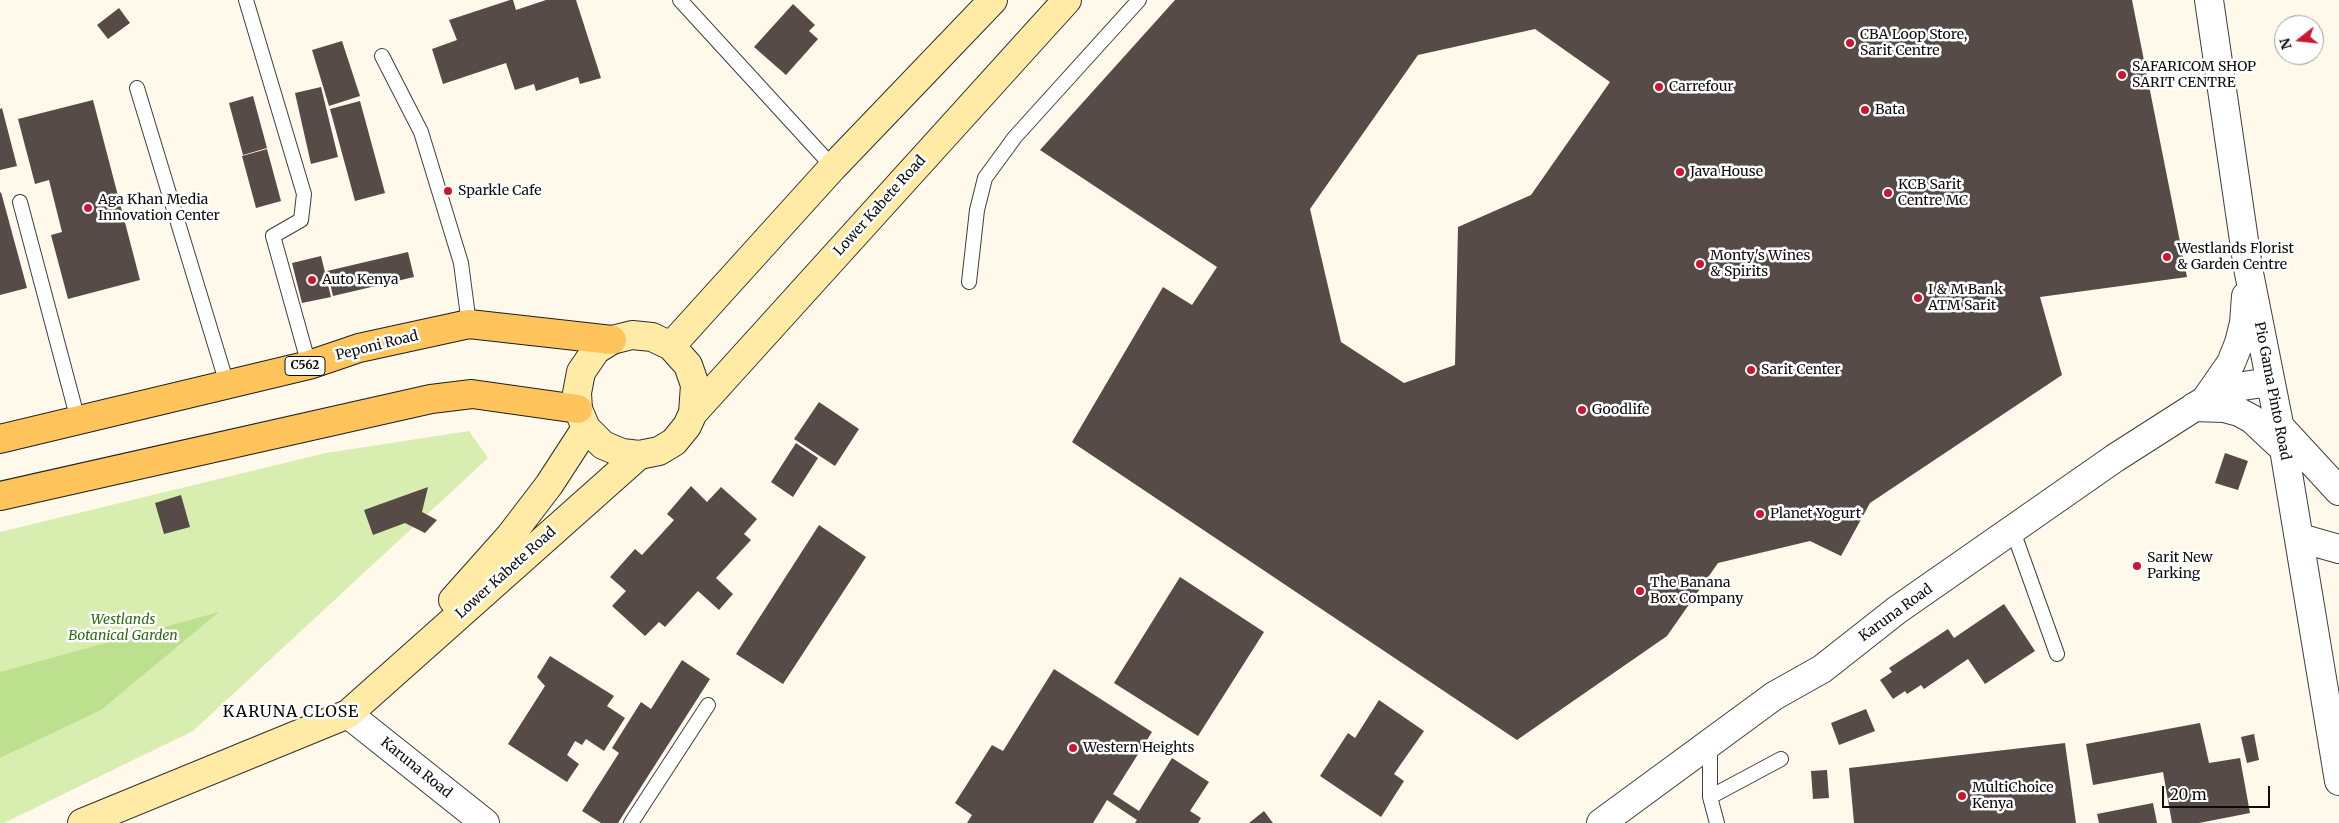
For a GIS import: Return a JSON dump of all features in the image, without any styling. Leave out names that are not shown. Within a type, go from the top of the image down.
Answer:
[{"type":"main road","points":[[671,346],[833,167],[993,0]]},
{"type":"main road","name":"Lower Kabete Road","points":[[693,413],[695,385],[688,366],[671,346],[652,338],[632,335],[612,340],[596,350],[581,372],[577,393],[582,418],[603,445],[622,453],[639,455],[659,450],[674,442],[687,426],[693,413],[1068,0]]},
{"type":"main road","name":"Peponi Road","points":[[0,439],[308,365],[359,348],[469,324],[612,340]]},
{"type":"main road","points":[[0,496],[431,398],[472,394],[582,418]]},
{"type":"main road","name":"Lower Kabete Road","points":[[373,691],[510,536],[549,485],[582,418]]},
{"type":"main road","name":"Lower Kabete Road","points":[[82,823],[348,714],[639,455]]},
{"type":"street","name":"Pio Gama Pinto Road","points":[[2209,0],[2248,268],[2300,538],[2339,781]]},
{"type":"street","name":"Karuna Road","points":[[2200,403],[2231,363],[2239,343],[2244,323],[2248,268]]},
{"type":"street","name":"Karuna Road","points":[[1601,823],[1774,696],[1822,669],[1897,610],[2013,531],[2115,458],[2200,403],[2236,387],[2270,382]]},
{"type":"street","points":[[2200,403],[2238,412],[2281,438],[2339,491]]},
{"type":"street","points":[[2300,538],[2339,549]]},
{"type":"street","points":[[2323,681],[2334,652],[2339,645]]},
{"type":"street","name":"Karuna Road","points":[[348,714],[485,823]]},
{"type":"lane","points":[[246,0],[304,194],[301,220],[274,236],[308,365]]},
{"type":"lane","points":[[680,0],[833,167]]},
{"type":"lane","points":[[969,282],[977,210],[985,178],[1015,137],[1139,0]]},
{"type":"lane","points":[[382,56],[421,132],[461,263],[469,324]]},
{"type":"lane","points":[[136,88],[227,384]]},
{"type":"lane","points":[[20,202],[78,420]]},
{"type":"lane","points":[[2013,531],[2057,654]]},
{"type":"lane","points":[[631,823],[708,705]]},
{"type":"lane","points":[[1710,742],[1710,797],[1716,823]]},
{"type":"lane","points":[[1710,797],[1781,759]]},
{"type":"green space","name":"Westlands Botanical Garden","points":[[469,431],[488,458],[193,731],[4,823],[0,823],[0,532],[326,453]]},
{"type":"green space","points":[[219,612],[101,710],[0,758],[0,672]]},
{"type":"building","points":[[513,0],[516,10],[546,0],[576,0],[601,78],[580,84],[578,77],[536,91],[534,84],[515,90],[506,63],[443,84],[432,49],[457,40],[449,20]]},
{"type":"building","name":"Sarit Center","points":[[1175,0],[2132,0],[2187,277],[2040,297],[2062,375],[1870,503],[1841,556],[1810,541],[1718,563],[1667,636],[1517,740],[1072,442],[1163,287],[1192,305],[1217,267],[1040,150]],"holes":[[[1535,29],[1610,82],[1531,195],[1458,227],[1455,365],[1404,383],[1341,342],[1310,209],[1418,55]]]},
{"type":"building","points":[[793,4],[815,25],[809,31],[818,39],[786,75],[754,47]]},
{"type":"building","points":[[119,8],[130,23],[108,39],[97,25]]},
{"type":"building","points":[[342,41],[360,96],[329,106],[312,50]]},
{"type":"building","points":[[321,87],[338,157],[311,164],[295,93]]},
{"type":"building","points":[[253,96],[267,148],[243,155],[229,103]]},
{"type":"building","name":"Aga Khan Media Innovation Center","points":[[93,100],[140,280],[68,299],[51,235],[62,232],[49,180],[35,184],[18,119]]},
{"type":"building","points":[[360,101],[385,193],[355,201],[330,109]]},
{"type":"building","points":[[2,108],[17,166],[0,170],[0,109]]},
{"type":"building","points":[[267,149],[281,201],[256,208],[242,156]]},
{"type":"building","points":[[0,193],[27,288],[0,295]]},
{"type":"building","points":[[408,252],[414,277],[333,296],[327,271]]},
{"type":"building","name":"Auto Kenya","points":[[321,256],[331,297],[302,303],[292,263]]},
{"type":"building","points":[[819,402],[859,429],[835,466],[794,439]]},
{"type":"building","points":[[796,443],[818,458],[793,497],[771,482]]},
{"type":"building","points":[[2225,453],[2248,461],[2238,490],[2215,483]]},
{"type":"building","points":[[691,486],[707,502],[721,487],[757,519],[744,534],[751,540],[716,578],[733,594],[719,610],[698,591],[665,627],[659,622],[645,636],[612,606],[626,591],[610,577],[635,549],[642,555],[674,520],[667,514]]},
{"type":"building","points":[[428,487],[422,512],[437,520],[425,533],[405,523],[373,535],[364,510]]},
{"type":"building","points":[[181,495],[190,527],[164,534],[155,503]]},
{"type":"building","points":[[819,525],[866,557],[783,684],[736,654]]},
{"type":"building","points":[[1180,577],[1264,632],[1198,736],[1114,683]]},
{"type":"building","points":[[2004,604],[2035,651],[1985,684],[1968,659],[1924,689],[1921,685],[1907,694],[1905,691],[1893,699],[1880,680],[1892,672],[1889,668],[1948,629],[1954,638]]},
{"type":"building","points":[[550,656],[614,696],[607,706],[625,718],[604,751],[586,739],[582,745],[575,741],[567,755],[579,764],[567,782],[508,744],[545,686],[537,677]]},
{"type":"building","points":[[682,660],[710,679],[618,823],[601,823],[582,811],[619,753],[612,748],[641,702],[651,709]]},
{"type":"building","name":"Western Heights","points":[[1054,669],[1152,732],[1113,794],[1139,811],[1172,758],[1209,782],[1190,811],[1201,818],[1198,823],[1135,823],[1137,820],[1107,800],[1093,823],[967,823],[972,815],[955,803],[992,745],[1003,751]]},
{"type":"building","points":[[1379,700],[1424,731],[1394,774],[1404,781],[1381,817],[1320,776],[1348,733],[1355,738]]},
{"type":"building","points":[[1866,709],[1875,731],[1839,745],[1831,723]]},
{"type":"building","points":[[2200,723],[2209,763],[2240,758],[2250,813],[2199,823],[2172,823],[2163,772],[2093,785],[2086,744]]},
{"type":"building","points":[[2254,734],[2259,760],[2247,763],[2241,737]]},
{"type":"building","name":"MultiChoice Kenya","points":[[2065,743],[2076,823],[1854,823],[1849,768]]},
{"type":"building","points":[[1827,770],[1829,798],[1813,799],[1811,771]]},
{"type":"building","points":[[2153,803],[2157,823],[2099,823],[2097,814]]},
{"type":"building","points":[[1264,811],[1273,823],[1249,823]]},
{"type":"place","name":"CBA Loop Store, Sarit Centre","points":[[1850,43]]},
{"type":"place","name":"SAFARICOM SHOP SARIT CENTRE","points":[[2122,75]]},
{"type":"place","name":"Carrefour","points":[[1659,87]]},
{"type":"place","name":"Bata","points":[[1865,110]]},
{"type":"place","name":"Java House","points":[[1680,172]]},
{"type":"place","name":"Sparkle Cafe","points":[[448,191]]},
{"type":"place","name":"KCB Sarit Centre MC","points":[[1888,193]]},
{"type":"place","name":"Aga Khan Media Innovation Center","points":[[88,208]]},
{"type":"place","name":"Westlands Florist & Garden Centre","points":[[2167,257]]},
{"type":"place","name":"Monty's Wines & Spirits","points":[[1700,264]]},
{"type":"place","name":"Auto Kenya","points":[[312,280]]},
{"type":"place","name":"I & M Bank ATM Sarit","points":[[1918,298]]},
{"type":"place","name":"Sarit Center","points":[[1751,370]]},
{"type":"place","name":"Goodlife","points":[[1582,410]]},
{"type":"place","name":"Planet Yogurt","points":[[1760,514]]},
{"type":"place","name":"Sarit New Parking","points":[[2137,566]]},
{"type":"place","name":"The Banana Box Company","points":[[1640,591]]},
{"type":"place","name":"Western Heights","points":[[1073,748]]},
{"type":"place","name":"MultiChoice Kenya","points":[[1962,796]]},
{"type":"district","name":"KARUNA CLOSE","points":[[291,712]]}]
